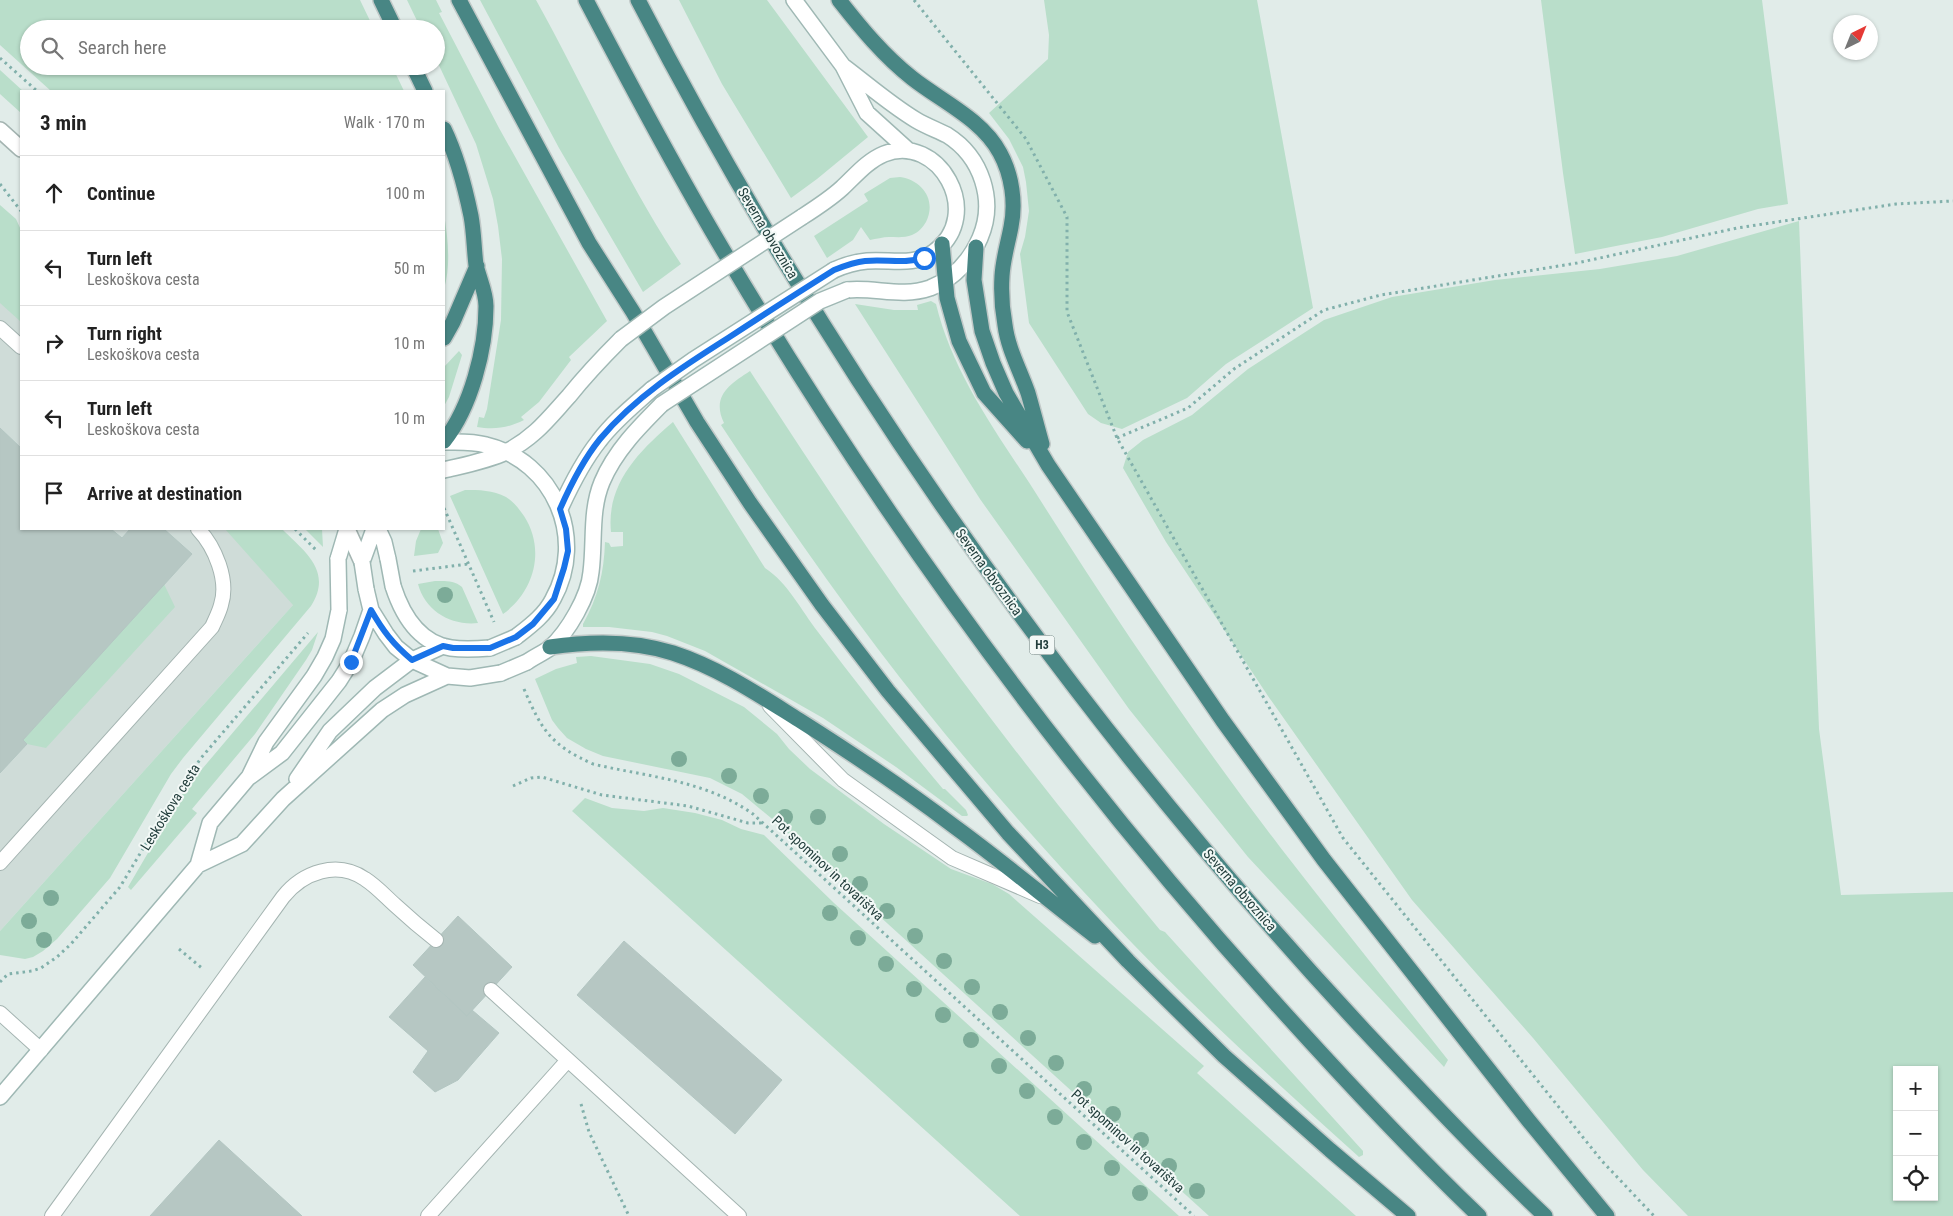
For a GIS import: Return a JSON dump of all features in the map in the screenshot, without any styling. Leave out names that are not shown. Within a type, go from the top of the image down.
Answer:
[{"type":"highway","points":[[382,0],[391,20]]},
{"type":"highway","points":[[459,0],[589,243],[633,312],[697,422],[761,519],[822,605],[942,756],[1008,833],[1128,961],[1224,1056],[1408,1216]]},
{"type":"highway","points":[[586,0],[685,184],[768,325],[872,486],[1008,679],[1113,813],[1220,941],[1334,1067],[1478,1216]]},
{"type":"highway","name":"Severna obvoznica","points":[[638,0],[735,177],[828,333],[949,516],[1048,653],[1164,801],[1317,979],[1416,1086],[1545,1216]]},
{"type":"highway","points":[[839,0],[869,38],[888,57],[910,76],[976,124],[1000,153],[1012,186],[1013,205],[1012,225],[1002,275],[1005,326],[1011,350],[1028,391],[1048,465]]},
{"type":"highway","points":[[417,75],[425,90]]},
{"type":"highway","points":[[445,132],[464,186],[471,217],[477,266],[486,304],[482,344],[467,405],[454,429],[445,441]]},
{"type":"highway","points":[[942,244],[945,281],[952,320],[972,371],[984,393],[1048,465]]},
{"type":"highway","points":[[976,247],[974,280],[977,306],[985,339],[1006,393],[1048,465],[1223,721],[1324,860],[1517,1106],[1607,1216]]},
{"type":"highway","points":[[445,336],[454,322],[477,266]]},
{"type":"highway","points":[[550,648],[601,642],[632,644],[664,651],[713,669],[761,696],[860,758],[956,827],[1128,961]]},
{"type":"main road","points":[[794,0],[842,66],[868,113],[909,151]]},
{"type":"main road","points":[[347,530],[362,562],[371,610],[396,647],[412,660],[447,676],[470,678],[501,674],[527,662],[550,648],[565,629],[586,594],[591,573],[593,514],[602,482],[623,447],[662,404],[820,301],[847,290],[860,289],[893,294],[929,288],[945,281],[965,264],[976,247],[986,217],[986,197],[982,176],[974,161],[964,148],[948,136],[916,120],[842,66]]},
{"type":"main road","points":[[0,130],[20,148]]},
{"type":"main road","points":[[445,470],[478,463],[506,452],[536,433],[621,339],[664,307],[802,217],[842,188],[856,174],[877,158],[884,154],[909,151],[922,155],[936,165],[947,177],[954,191],[957,210],[951,232],[935,251],[924,258],[912,262],[866,261],[851,263],[834,270],[741,329],[652,389],[617,421],[600,440],[585,460],[560,509]]},
{"type":"main road","points":[[377,530],[384,542],[399,605],[412,625],[424,636],[443,646],[453,648],[490,648],[516,637],[533,624],[545,611],[554,599],[560,584],[568,551],[566,529],[560,509],[549,489],[536,474],[506,452],[486,445],[445,442]]},
{"type":"main road","points":[[248,778],[266,742],[314,676],[333,639],[339,610],[338,559],[347,530]]},
{"type":"main road","points":[[362,562],[376,530]]},
{"type":"main road","points":[[198,865],[210,823],[248,778],[282,753],[325,701],[351,662],[371,610]]},
{"type":"main road","points":[[283,799],[330,731],[375,688],[412,660],[443,646]]},
{"type":"main road","points":[[0,1097],[198,865],[242,844],[283,799],[382,710],[405,695],[447,676]]},
{"type":"lane","points":[[0,328],[20,346]]},
{"type":"lane","points":[[741,329],[751,345]]},
{"type":"lane","points":[[0,863],[212,627],[222,604],[223,586],[216,555],[206,537],[199,530]]},
{"type":"lane","points":[[761,696],[843,780],[952,858],[1045,898]]},
{"type":"lane","points":[[52,1216],[289,890],[303,878],[318,872],[333,870],[347,871],[365,879],[436,940]]},
{"type":"lane","points":[[491,990],[739,1216]]},
{"type":"lane","points":[[0,1013],[41,1050]]},
{"type":"lane","points":[[428,1216],[568,1060]]},
{"type":"path","points":[[914,0],[1026,139],[1067,217],[1067,312],[1117,438],[1343,838],[1602,1161],[1654,1216]]},
{"type":"path","points":[[0,58],[36,90]]},
{"type":"path","points":[[0,184],[20,210]]},
{"type":"path","points":[[1117,438],[1188,408],[1234,370],[1324,310],[1381,295],[1577,263],[1737,228],[1896,204],[1953,201]]},
{"type":"path","points":[[445,510],[497,628]]},
{"type":"path","name":"Leskoškova cesta","points":[[0,982],[8,974],[41,968],[71,944],[120,887],[174,797],[201,758],[312,628]]},
{"type":"path","name":"Pot spominov in tovarištva","points":[[521,682],[542,728],[568,752],[593,764],[701,787],[723,795],[739,804],[763,823],[1194,1216]]},
{"type":"path","points":[[513,786],[530,778],[542,777],[602,795],[688,806],[748,823],[763,823]]},
{"type":"path","points":[[179,949],[221,984]]},
{"type":"path","points":[[568,1060],[590,1132],[629,1216]]},
{"type":"shaded area","points":[[0,297],[20,315],[20,530],[260,530],[312,584],[0,931]]},
{"type":"green space","points":[[0,0],[360,0],[370,20],[20,20],[20,63],[0,45]]},
{"type":"green space","points":[[407,0],[436,0],[442,12],[439,13],[443,20],[417,20]]},
{"type":"green space","points":[[480,0],[536,0],[623,167],[681,264],[643,292],[559,148]]},
{"type":"green space","points":[[679,0],[767,0],[868,137],[791,198],[722,84]]},
{"type":"green space","points":[[1044,0],[1257,0],[1313,308],[1226,364],[1187,398],[1122,429],[1101,423],[1088,414],[1029,323],[1020,254],[1029,211],[1026,182],[1023,167],[1009,139],[989,113],[1048,59],[1049,35]]},
{"type":"green space","points":[[1541,0],[1762,0],[1788,204],[1758,209],[1662,237],[1575,254]]},
{"type":"green space","points":[[445,24],[499,128],[607,321],[569,357],[571,360],[539,402],[521,417],[524,420],[507,427],[477,427],[479,417],[484,418],[487,409],[501,320],[502,259],[493,199],[476,144],[444,75]]},
{"type":"green space","points":[[0,70],[22,90],[20,90],[20,112],[0,94]]},
{"type":"green space","points":[[33,75],[396,75],[404,90],[50,90]]},
{"type":"green space","points":[[900,177],[915,182],[925,192],[930,206],[929,214],[922,228],[909,236],[884,237],[870,240],[861,227],[853,240],[827,258],[814,236],[868,201],[864,194],[890,178]]},
{"type":"green space","points":[[0,205],[16,219],[20,228],[20,321],[0,303]]},
{"type":"green space","points":[[445,221],[448,242],[445,284]]},
{"type":"green space","points":[[1799,221],[1819,729],[1841,895],[1953,892],[1953,1216],[1688,1216],[1643,1170],[1533,1038],[1412,900],[1268,696],[1166,542],[1123,468],[1128,452],[1143,440],[1192,415],[1248,369],[1324,320],[1392,297],[1495,280],[1600,269],[1677,256]]},
{"type":"green space","points":[[931,301],[936,304],[944,332],[955,358],[982,409],[1129,636],[1249,806],[1448,1060],[1444,1067],[1248,857],[1129,709],[980,499],[855,304],[894,310],[918,310],[917,305]]},
{"type":"green space","points":[[459,351],[462,355],[445,404],[445,366]]},
{"type":"green space","points":[[750,371],[879,565],[961,679],[1034,775],[1160,930],[1165,932],[1363,1151],[1363,1155],[1359,1157],[1295,1099],[1201,1012],[1141,952],[1020,822],[905,684],[817,566],[721,425],[724,423],[721,414],[721,398],[730,386]]},
{"type":"green space","points":[[673,422],[765,568],[781,581],[879,711],[943,789],[966,810],[967,816],[962,816],[896,767],[823,718],[705,651],[652,632],[609,627],[583,627],[599,584],[605,542],[609,543],[611,547],[623,546],[623,532],[611,532],[611,515],[619,484],[637,457]]},
{"type":"green space","points":[[465,490],[481,490],[506,497],[514,503],[531,529],[535,556],[533,570],[522,594],[514,605],[503,614],[450,496]]},
{"type":"green space","points":[[226,530],[283,530],[307,554],[318,572],[317,594],[311,606],[183,758],[171,774],[110,878],[57,939],[33,957],[25,959],[0,955],[0,931],[293,605]]},
{"type":"green space","points":[[306,530],[322,530],[323,547]]},
{"type":"green space","points":[[421,530],[438,530],[443,543],[438,553],[414,556],[416,541]]},
{"type":"green space","points":[[435,581],[453,582],[462,587],[478,623],[458,622],[441,615],[433,609],[421,594],[418,584]]},
{"type":"green space","points":[[164,584],[175,607],[46,748],[27,744],[23,740]]},
{"type":"green space","points":[[318,632],[312,650],[306,660],[255,734],[192,809],[197,813],[131,890],[128,887],[186,788]]},
{"type":"green space","points":[[591,656],[650,664],[679,674],[744,707],[777,734],[789,749],[810,769],[884,824],[951,869],[992,884],[1009,894],[1204,1066],[1197,1073],[1356,1216],[1209,1216],[777,823],[742,794],[710,778],[603,756],[567,738],[552,720],[535,679],[556,669],[577,663],[576,657]]},
{"type":"green space","points":[[585,798],[612,808],[644,811],[663,808],[695,813],[722,820],[741,829],[764,835],[834,903],[1179,1216],[1020,1216],[572,811]]},
{"type":"building","points":[[0,428],[20,447],[20,530],[112,530],[122,538],[129,530],[165,530],[192,554],[23,740],[27,744],[0,773]]},
{"type":"building","points":[[458,916],[512,967],[467,1016],[413,965]]},
{"type":"building","points":[[624,941],[782,1080],[735,1134],[577,995]]},
{"type":"building","points":[[425,977],[467,1016],[472,1010],[499,1033],[458,1080],[435,1092],[413,1072],[428,1051],[389,1017]]},
{"type":"building","points":[[219,1140],[302,1216],[150,1216]]},
{"type":"route","points":[[351,662],[371,610],[396,647],[412,660],[443,646],[453,648],[490,648],[516,637],[533,624],[554,599],[560,584],[568,551],[566,529],[560,509],[585,460],[617,421],[652,389],[693,360],[834,270],[851,263],[866,261],[912,262],[924,258]]}]
